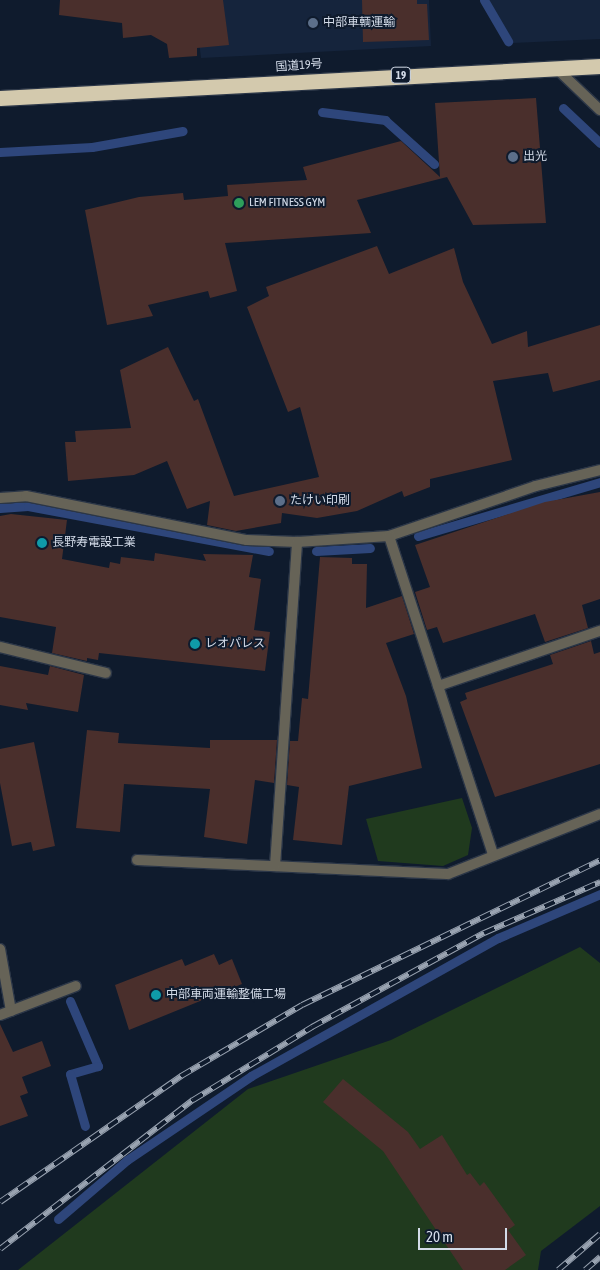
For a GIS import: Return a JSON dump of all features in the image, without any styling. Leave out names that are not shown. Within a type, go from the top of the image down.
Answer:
[{"type":"highway","name":"国道19号","points":[[0,98],[600,66]]},
{"type":"street","points":[[556,68],[600,110]]},
{"type":"street","points":[[0,498],[26,496],[247,540],[297,542],[389,536],[536,486],[600,470]]},
{"type":"street","points":[[389,536],[493,854]]},
{"type":"street","points":[[275,866],[297,542]]},
{"type":"street","points":[[438,686],[600,631]]},
{"type":"street","points":[[0,647],[106,673]]},
{"type":"street","points":[[137,860],[448,874],[493,854],[600,814]]},
{"type":"street","points":[[0,949],[11,1011]]},
{"type":"street","points":[[0,1015],[76,986]]},
{"type":"shaded area","name":"中部車輌運輸","points":[[194,0],[429,0],[431,46],[201,58]]},
{"type":"shaded area","points":[[488,0],[600,0],[600,39],[513,43]]},
{"type":"green space","points":[[462,798],[472,828],[468,855],[443,866],[378,861],[366,819]]},
{"type":"green space","points":[[580,947],[600,963],[600,1206],[541,1251],[538,1270],[18,1270],[248,1089],[391,1040]]},
{"type":"building","points":[[60,0],[223,0],[229,45],[197,48],[197,56],[169,58],[167,44],[151,35],[123,38],[122,23],[59,15]]},
{"type":"building","points":[[362,0],[417,0],[417,4],[427,4],[429,40],[363,42]]},
{"type":"building","points":[[536,98],[546,223],[473,225],[447,177],[357,200],[371,233],[225,243],[237,291],[210,298],[208,291],[148,305],[153,316],[107,325],[85,210],[139,197],[183,193],[184,200],[228,196],[227,185],[307,180],[303,167],[401,141],[440,177],[435,103]]},
{"type":"building","points":[[377,246],[389,274],[454,248],[463,282],[492,344],[527,331],[528,347],[600,325],[600,380],[553,392],[548,373],[493,381],[512,460],[430,479],[430,487],[404,497],[402,491],[357,511],[317,518],[282,513],[281,523],[236,531],[207,525],[210,501],[187,509],[167,461],[134,475],[68,481],[65,442],[76,442],[75,431],[131,428],[120,370],[168,347],[194,401],[198,399],[234,496],[319,477],[300,407],[288,412],[247,307],[269,296],[266,287]]},
{"type":"building","points":[[600,492],[600,599],[582,605],[588,628],[545,642],[535,614],[443,643],[437,627],[427,630],[415,592],[430,587],[415,545],[545,502]]},
{"type":"building","points":[[11,514],[67,520],[62,559],[109,568],[110,562],[120,564],[121,557],[154,561],[155,553],[206,561],[203,554],[253,555],[249,577],[261,579],[254,630],[270,632],[265,671],[99,653],[98,660],[87,658],[87,661],[52,653],[56,627],[0,617],[0,516]]},
{"type":"building","points":[[320,557],[352,558],[352,564],[367,564],[366,608],[402,596],[414,634],[386,643],[406,696],[422,768],[349,786],[342,845],[293,840],[299,787],[287,785],[290,741],[298,741],[302,698],[308,699]]},
{"type":"building","points":[[591,641],[594,654],[600,652],[600,764],[495,797],[460,702],[467,699],[465,693],[553,664],[550,655]]},
{"type":"building","points":[[0,666],[48,675],[50,666],[84,675],[78,712],[26,703],[28,710],[0,705]]},
{"type":"building","points":[[87,730],[119,733],[118,743],[210,748],[210,740],[277,740],[274,783],[255,780],[247,844],[204,837],[210,789],[124,784],[120,832],[76,828]]},
{"type":"building","points":[[34,742],[55,846],[33,851],[31,842],[12,846],[0,783],[0,749]]},
{"type":"building","name":"中部車両運輸整備工場","points":[[214,954],[219,965],[232,959],[242,984],[129,1030],[115,985],[182,959],[185,966]]},
{"type":"building","points":[[0,1024],[13,1052],[42,1041],[51,1066],[22,1077],[28,1093],[20,1096],[28,1116],[0,1126]]},
{"type":"building","points":[[343,1079],[408,1132],[420,1149],[442,1135],[467,1175],[470,1173],[480,1186],[484,1182],[515,1225],[508,1230],[526,1255],[505,1270],[463,1270],[383,1151],[323,1102]]},
{"type":"waterway","points":[[484,0],[508,41]]},
{"type":"waterway","points":[[563,108],[600,143]]},
{"type":"waterway","points":[[322,112],[385,120],[434,164]]},
{"type":"waterway","points":[[0,152],[92,147],[183,131]]},
{"type":"waterway","points":[[418,536],[600,482]]},
{"type":"waterway","points":[[0,508],[28,506],[269,551]]},
{"type":"waterway","points":[[316,551],[370,548]]},
{"type":"waterway","points":[[58,1219],[127,1160],[251,1076],[498,938],[600,894]]},
{"type":"waterway","points":[[70,1001],[98,1066],[70,1074],[85,1126]]},
{"type":"railway","points":[[0,1202],[181,1076],[302,1005],[600,860]]},
{"type":"railway","points":[[0,1249],[193,1100],[312,1027],[484,933],[600,882]]},
{"type":"railway","points":[[558,1270],[600,1234]]},
{"type":"railway","points":[[585,1270],[600,1257]]},
{"type":"place","name":"中部車輌運輸","points":[[313,23]]},
{"type":"place","name":"出光","points":[[513,157]]},
{"type":"place","name":"LEM FITNESS GYM","points":[[239,203]]},
{"type":"place","name":"たけい印刷","points":[[280,501]]},
{"type":"place","name":"長野寿電設工業","points":[[42,543]]},
{"type":"place","name":"レオパレス","points":[[195,644]]},
{"type":"place","name":"中部車両運輸整備工場","points":[[156,995]]}]
